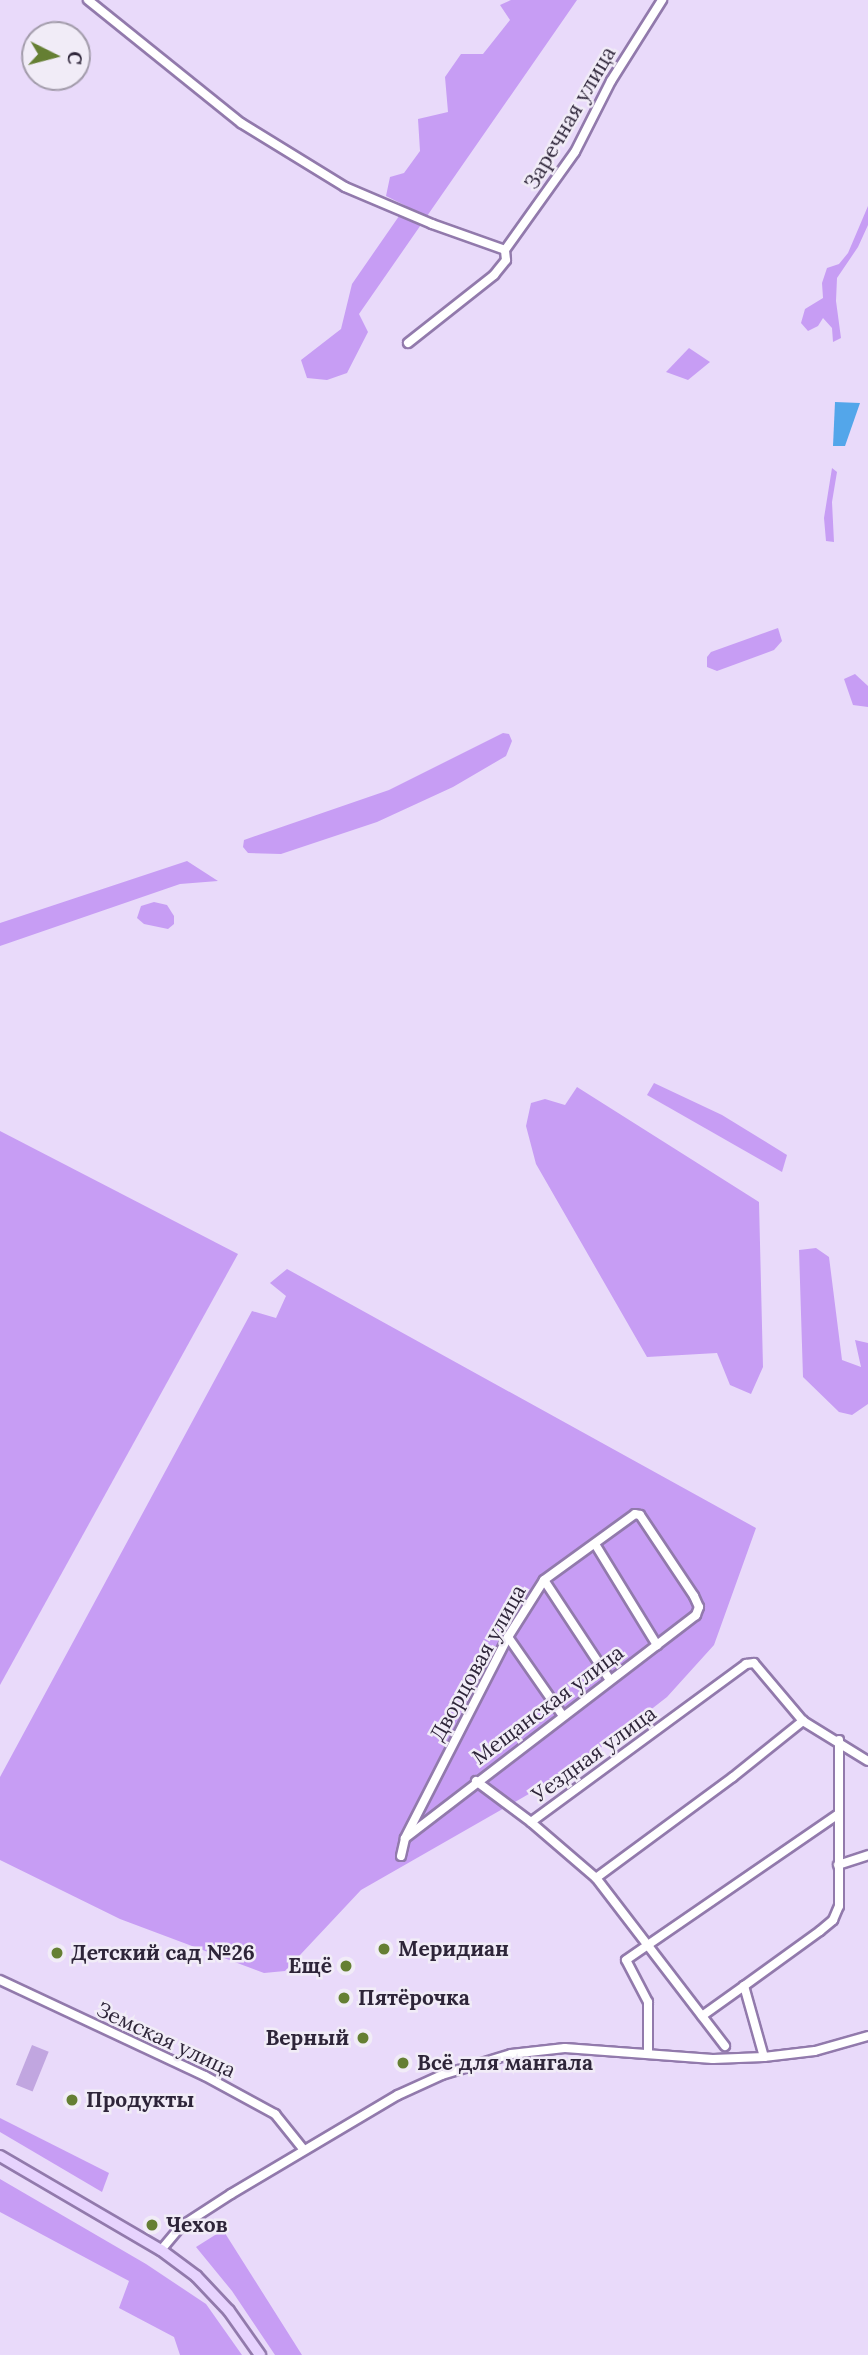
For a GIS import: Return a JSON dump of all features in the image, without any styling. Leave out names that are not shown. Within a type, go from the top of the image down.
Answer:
[{"type":"main road","points":[[0,2156],[161,2250],[196,2276],[229,2311],[260,2355]]},
{"type":"street","points":[[88,0],[241,123],[345,187],[432,224],[505,250]]},
{"type":"street","name":"Заречная улица","points":[[408,343],[494,275],[506,260],[505,250],[575,152],[611,81],[662,0]]},
{"type":"street","name":"Дворцовая улица","points":[[401,1856],[405,1838],[508,1637],[544,1580],[635,1514],[640,1515],[694,1596]]},
{"type":"street","points":[[595,1544],[657,1645]]},
{"type":"street","points":[[544,1580],[610,1680]]},
{"type":"street","name":"Мещанская улица","points":[[405,1838],[696,1615],[699,1607],[694,1596]]},
{"type":"street","points":[[508,1637],[563,1716]]},
{"type":"street","name":"Уездная улица","points":[[725,2046],[596,1878],[531,1822],[746,1664],[754,1663],[803,1721]]},
{"type":"street","points":[[596,1878],[803,1721],[839,1740],[868,1761]]},
{"type":"street","points":[[702,2016],[833,1920],[839,1906],[839,1740]]},
{"type":"street","points":[[476,1781],[531,1822]]},
{"type":"street","points":[[648,2054],[648,2002],[626,1960],[838,1815]]},
{"type":"street","points":[[838,1865],[868,1855]]},
{"type":"street","name":"Земская улица","points":[[0,1980],[275,2113],[303,2149]]},
{"type":"street","points":[[744,1986],[764,2057]]},
{"type":"street","points":[[161,2250],[180,2227],[303,2149],[431,2080],[511,2054],[565,2048],[713,2059],[764,2057],[816,2051],[868,2036]]},
{"type":"shaded area","points":[[511,0],[577,0],[359,314],[368,332],[347,373],[327,380],[307,378],[301,360],[341,329],[352,284],[406,206],[386,196],[390,177],[404,173],[420,151],[418,119],[448,112],[445,77],[461,54],[483,54],[510,20],[500,5]]},
{"type":"shaded area","points":[[868,206],[868,225],[858,247],[837,278],[836,301],[841,338],[833,342],[832,328],[823,318],[818,326],[808,331],[801,323],[805,309],[823,298],[822,283],[827,268],[839,264],[848,253]]},
{"type":"shaded area","points":[[689,348],[710,362],[688,380],[666,372]]},
{"type":"shaded area","points":[[832,468],[837,472],[832,502],[834,542],[826,541],[824,518]]},
{"type":"shaded area","points":[[778,628],[782,641],[774,650],[717,671],[707,667],[707,657],[711,652]]},
{"type":"shaded area","points":[[855,674],[868,686],[868,707],[853,705],[844,679]]},
{"type":"shaded area","points":[[503,733],[509,734],[512,741],[506,756],[453,787],[377,822],[281,854],[248,853],[243,847],[244,840],[389,790]]},
{"type":"shaded area","points":[[187,861],[218,881],[180,884],[0,946],[0,923]]},
{"type":"shaded area","points":[[154,902],[167,905],[174,916],[174,924],[168,929],[144,924],[137,918],[141,906]]},
{"type":"shaded area","points":[[654,1083],[722,1115],[787,1155],[782,1172],[647,1095]]},
{"type":"shaded area","points":[[577,1087],[759,1202],[763,1367],[751,1394],[730,1385],[717,1353],[647,1357],[536,1164],[526,1126],[531,1103],[545,1099],[565,1105]]},
{"type":"shaded area","points":[[0,1131],[238,1254],[0,1685]]},
{"type":"shaded area","points":[[816,1248],[829,1257],[842,1360],[861,1367],[855,1340],[868,1343],[868,1404],[852,1415],[839,1412],[803,1377],[799,1250]]},
{"type":"shaded area","points":[[287,1269],[756,1528],[714,1645],[667,1697],[608,1743],[534,1791],[361,1890],[285,1971],[264,1973],[120,1919],[0,1860],[0,1777],[252,1311],[276,1318],[286,1296],[270,1283]]},
{"type":"shaded area","points":[[32,2045],[49,2052],[33,2092],[16,2085]]},
{"type":"shaded area","points":[[0,2118],[109,2173],[102,2192],[0,2132]]},
{"type":"shaded area","points":[[0,2179],[146,2264],[206,2304],[242,2355],[180,2355],[174,2337],[119,2308],[129,2281],[0,2212]]},
{"type":"shaded area","points":[[223,2230],[302,2355],[275,2355],[232,2291],[196,2247]]},
{"type":"water","points":[[835,402],[860,403],[845,446],[833,446]]},
{"type":"place","name":"Меридиан","points":[[384,1949]]},
{"type":"place","name":"Детский сад №26","points":[[57,1953]]},
{"type":"place","name":"Ещё","points":[[346,1966]]},
{"type":"place","name":"Пятёрочка","points":[[344,1998]]},
{"type":"place","name":"Верный","points":[[363,2038]]},
{"type":"place","name":"Всё для мангала","points":[[403,2063]]},
{"type":"place","name":"Продукты","points":[[72,2100]]},
{"type":"place","name":"Чехов","points":[[152,2225]]}]
